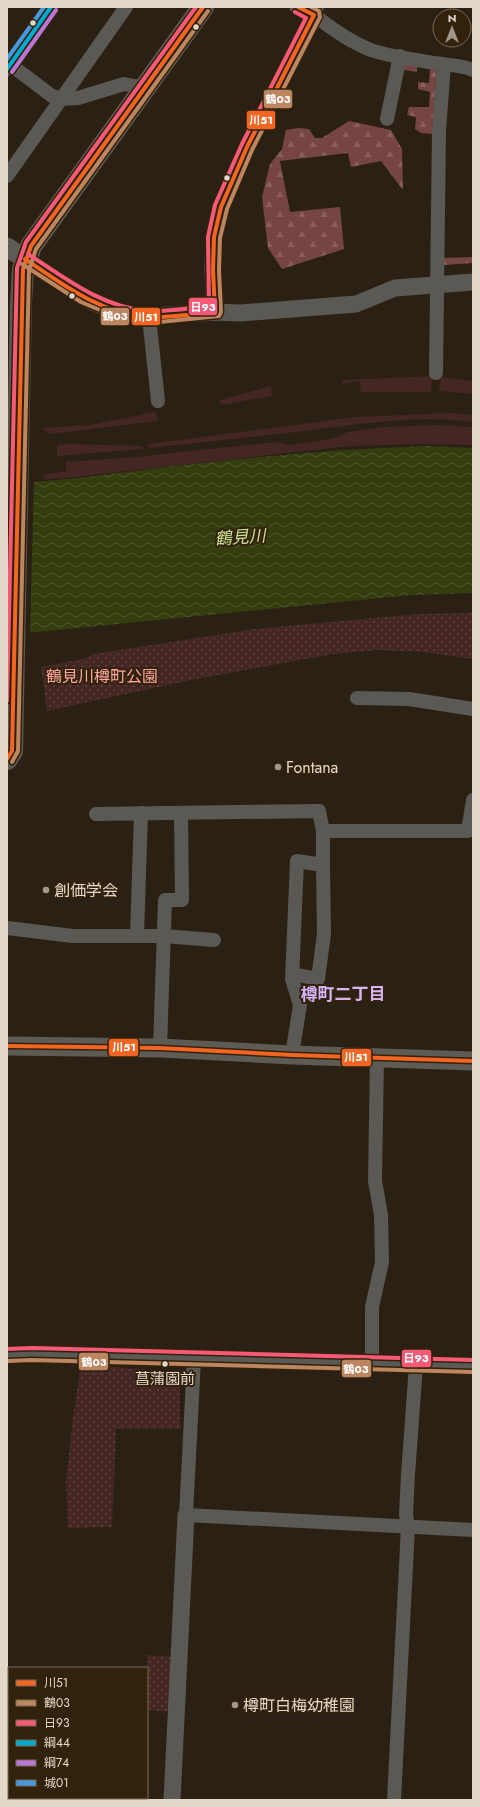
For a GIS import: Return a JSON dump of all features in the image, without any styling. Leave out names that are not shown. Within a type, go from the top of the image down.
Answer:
[{"type":"main road","points":[[9,755],[19,442],[21,302],[25,259],[32,246],[203,7]]},
{"type":"main road","points":[[7,247],[25,259]]},
{"type":"main road","points":[[7,364],[10,344],[21,302]]},
{"type":"main road","points":[[7,1046],[160,1048],[292,1055],[473,1061]]},
{"type":"street","points":[[51,7],[9,67],[52,96],[61,99],[78,98],[124,84],[144,88]]},
{"type":"street","points":[[7,176],[126,7]]},
{"type":"street","points":[[298,7],[316,11],[331,28],[356,44],[373,51],[444,65],[470,67]]},
{"type":"street","points":[[215,312],[213,270],[214,237],[221,207],[247,148],[316,11]]},
{"type":"street","points":[[387,119],[400,56]]},
{"type":"street","points":[[436,373],[439,130],[444,65]]},
{"type":"street","points":[[25,259],[93,302],[112,311],[126,315],[149,317],[215,312],[240,313],[356,304],[395,288],[437,286],[473,282]]},
{"type":"street","points":[[149,317],[158,400]]},
{"type":"street","points":[[357,698],[409,699],[473,709]]},
{"type":"street","points":[[322,831],[468,831],[473,800]]},
{"type":"street","points":[[96,814],[319,811],[322,831],[324,934],[318,979],[293,974]]},
{"type":"street","points":[[137,936],[141,813]]},
{"type":"street","points":[[160,1048],[165,900],[182,900],[181,813]]},
{"type":"street","points":[[292,1055],[300,1005],[292,979],[297,861],[323,865]]},
{"type":"street","points":[[7,928],[73,936],[164,936],[214,940]]},
{"type":"street","points":[[372,1364],[372,1306],[382,1262],[381,1216],[375,1180],[377,1057]]},
{"type":"street","points":[[7,1355],[32,1354],[473,1366]]},
{"type":"street","points":[[172,1800],[194,1359]]},
{"type":"street","points":[[394,1800],[408,1527],[406,1514],[416,1365]]},
{"type":"street","points":[[186,1515],[473,1530]]},
{"type":"green space","points":[[406,61],[437,64],[432,134],[421,133],[415,129],[416,117],[407,115],[409,107],[429,107],[430,92],[418,89],[418,82],[429,83],[430,67],[417,66],[417,72],[404,70]]},
{"type":"green space","points":[[349,121],[391,130],[402,149],[403,190],[381,161],[351,167],[348,153],[280,161],[290,212],[340,207],[344,249],[282,269],[268,248],[262,197],[270,164],[282,149],[286,130],[298,128],[309,129],[315,138],[322,138]]},
{"type":"green space","points":[[473,257],[473,263],[444,265],[444,258]]},
{"type":"green space","points":[[433,376],[431,392],[361,392],[359,381],[342,384],[342,380]]},
{"type":"green space","points":[[441,377],[473,381],[473,394],[439,391]]},
{"type":"green space","points":[[271,386],[272,396],[221,405],[220,400]]},
{"type":"green space","points":[[155,412],[158,421],[51,434],[41,428],[89,425]]},
{"type":"green space","points":[[452,413],[473,415],[473,422],[427,419],[404,420],[149,448],[148,444],[355,417]]},
{"type":"green space","points":[[440,425],[473,427],[473,445],[422,444],[350,446],[66,478],[44,479],[43,475],[66,471],[66,462],[135,457],[275,442],[288,445],[332,439],[348,432],[383,427]]},
{"type":"green space","points":[[57,445],[142,446],[143,449],[57,456]]},
{"type":"green space","name":"鶴見川樽町公園","points":[[473,613],[473,659],[423,652],[378,650],[333,654],[191,680],[47,711],[41,667],[87,658],[94,654],[254,629],[418,614]]},
{"type":"green space","points":[[81,1364],[180,1373],[180,1429],[116,1429],[112,1527],[68,1528],[66,1482],[73,1417]]},
{"type":"green space","points":[[147,1655],[173,1657],[171,1712],[148,1710]]},
{"type":"water","name":"鶴見川","points":[[426,446],[473,448],[473,593],[411,595],[7,635],[7,483],[67,479],[199,463],[296,454]]},
{"type":"pier","points":[[34,480],[30,635],[7,637],[7,481]]},
{"type":"transit line","name":"城01","points":[[7,59],[44,7]]},
{"type":"transit line","name":"綱44","points":[[7,69],[51,7]]},
{"type":"transit line","name":"日93","points":[[7,701],[17,268],[26,242],[196,7]]},
{"type":"transit line","name":"川51","points":[[7,759],[12,751],[23,269],[31,246],[203,7]]},
{"type":"transit line","name":"川51","points":[[25,259],[68,288],[98,304],[131,315],[156,317],[215,312],[213,270],[214,237],[221,207],[247,147],[314,15],[298,7]]},
{"type":"transit line","name":"鶴03","points":[[22,264],[81,302],[114,316],[149,323],[219,316],[221,312],[219,270],[220,238],[227,209],[252,150],[320,17],[319,11],[311,7]]},
{"type":"transit line","name":"綱74","points":[[12,72],[56,10]]},
{"type":"transit line","name":"鶴03","points":[[12,762],[18,751],[29,270],[36,249],[208,11]]},
{"type":"transit line","name":"日93","points":[[28,254],[70,282],[100,298],[131,309],[156,311],[209,306],[208,237],[215,205],[242,144],[306,18],[295,12]]},
{"type":"transit line","name":"川51","points":[[7,1046],[160,1048],[292,1055],[473,1061]]},
{"type":"transit line","name":"日93","points":[[7,1349],[32,1348],[473,1360]]},
{"type":"transit line","name":"鶴03","points":[[7,1361],[32,1360],[473,1372]]},
{"type":"place","name":"Fontana","points":[[278,767]]},
{"type":"place","name":"創価学会","points":[[46,890]]},
{"type":"place","name":"菖蒲園前","points":[[165,1364]]},
{"type":"place","name":"樽町白梅幼稚園","points":[[235,1705]]},
{"type":"district","name":"樽町二丁目","points":[[343,994]]}]
